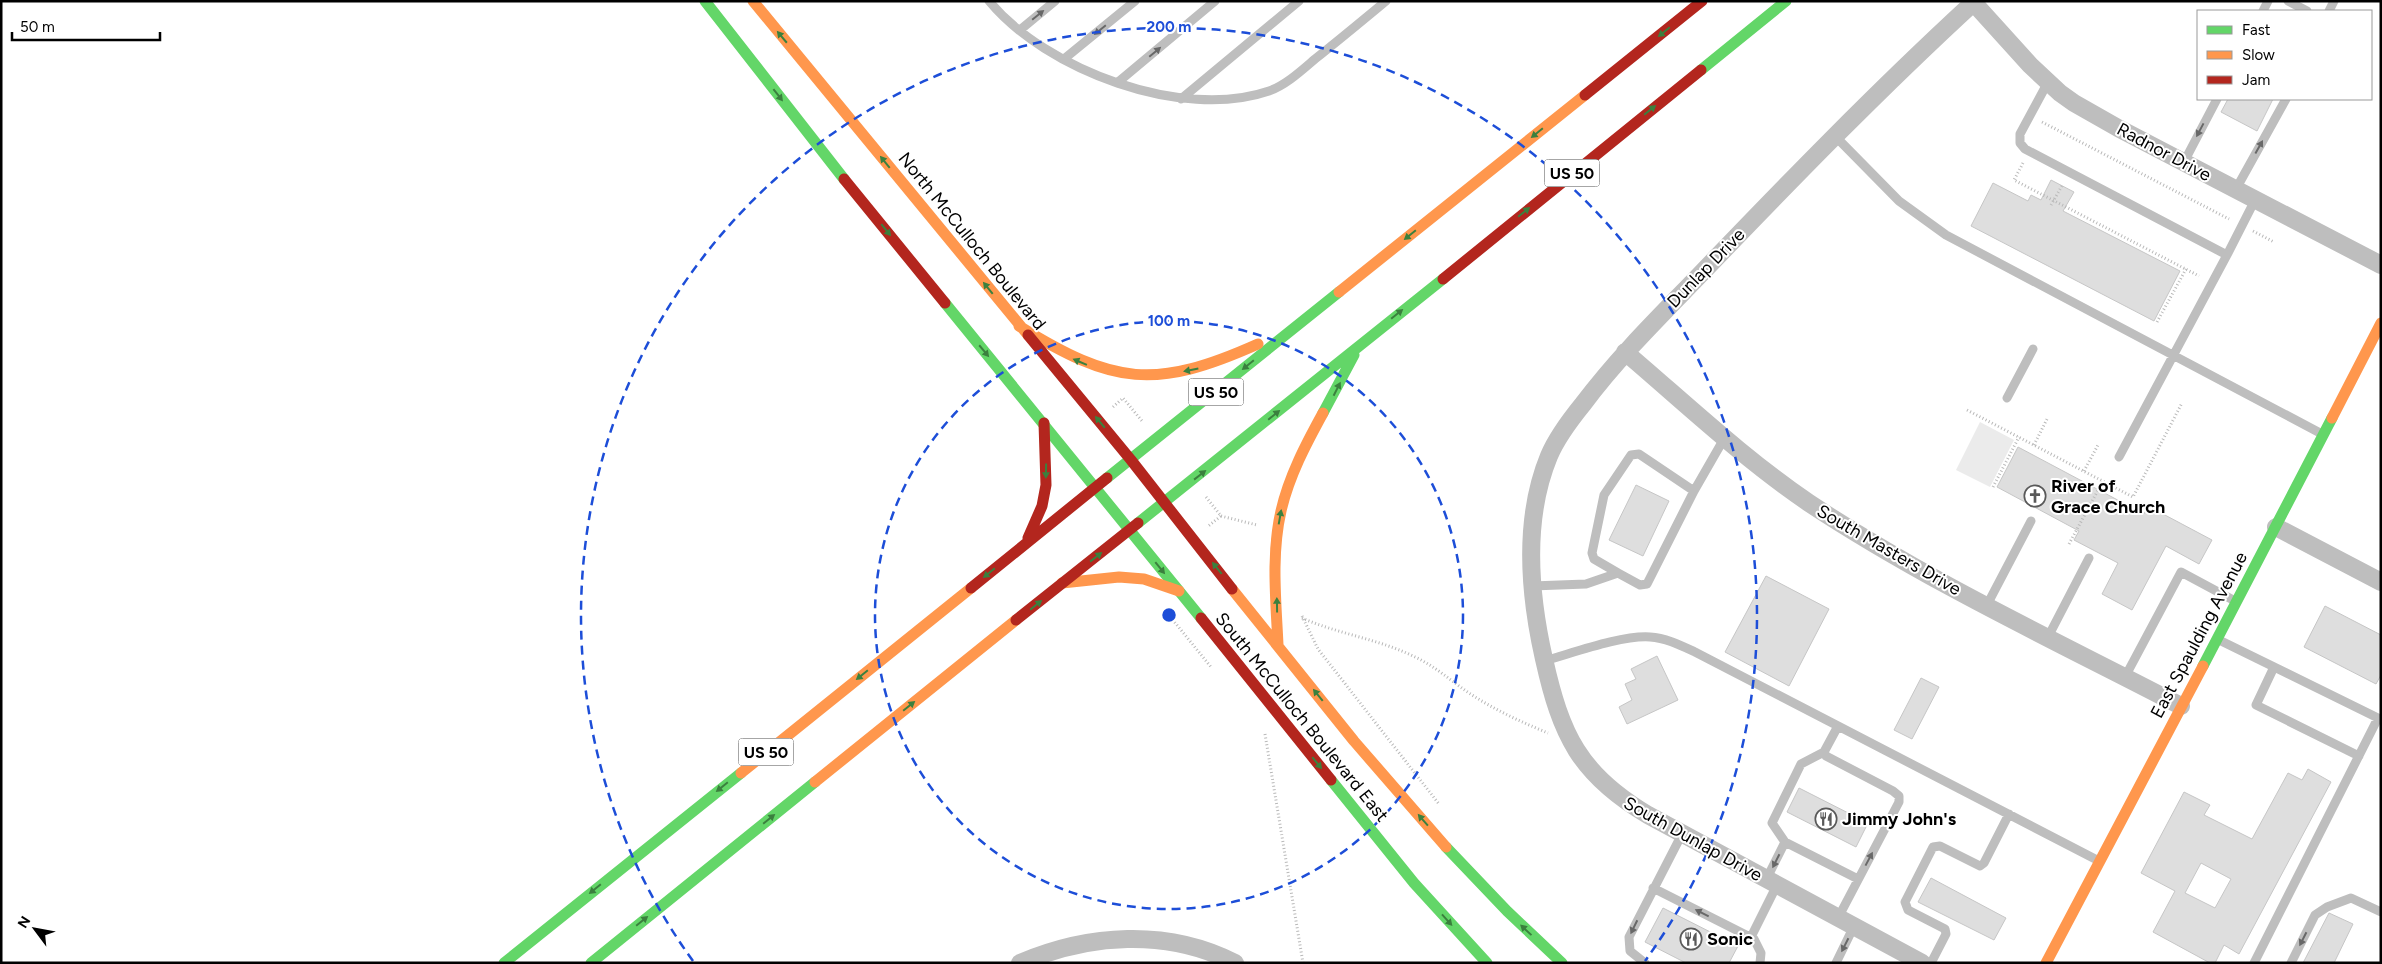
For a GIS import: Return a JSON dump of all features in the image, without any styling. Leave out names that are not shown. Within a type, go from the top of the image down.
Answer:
[{"type":"main road","points":[[705,1],[867,208],[1096,487]]},
{"type":"main road","name":"North McCulloch Boulevard","points":[[753,1],[1131,460],[1164,504]]},
{"type":"main road","name":"US 50","points":[[504,963],[1702,1]]},
{"type":"main road","name":"US 50","points":[[590,963],[1062,583],[1164,504],[1786,1]]},
{"type":"main road","name":"East Spaulding Avenue","points":[[2046,963],[2276,527],[2381,322]]},
{"type":"main road","points":[[1019,326],[1052,348],[1109,373],[1158,376],[1200,368],[1224,360],[1299,323]]},
{"type":"main road","points":[[1278,644],[1276,546],[1281,511],[1293,472],[1359,345]]},
{"type":"main road","points":[[1027,542],[1042,506],[1046,485],[1044,423]]},
{"type":"main road","name":"South McCulloch Boulevard East","points":[[1096,487],[1414,883],[1487,963]]},
{"type":"main road","name":"South McCulloch Boulevard East","points":[[1164,504],[1381,772],[1455,856],[1524,928],[1562,963]]},
{"type":"main road","points":[[1062,583],[1128,578],[1144,579],[1179,591]]},
{"type":"street","name":"Radnor Drive","points":[[1974,2],[2048,82],[2085,110],[2381,265]]},
{"type":"street","name":"Dunlap Drive","points":[[1532,586],[1531,543],[1539,486],[1550,455],[1570,421],[1625,352],[1835,136],[1974,2]]},
{"type":"street","name":"South Masters Drive","points":[[1625,352],[1791,490],[1848,529],[1987,605],[2181,706]]},
{"type":"street","points":[[2276,527],[2381,582]]},
{"type":"street","name":"South Dunlap Drive","points":[[1532,586],[1544,660],[1557,710],[1571,743],[1587,767],[1612,792],[1632,806],[1682,834],[1922,963]]},
{"type":"street","points":[[1020,963],[1065,947],[1110,938],[1144,938],[1172,943],[1203,950],[1235,963]]},
{"type":"lane","points":[[989,1],[1020,30],[1092,75],[1151,94],[1181,99],[1235,98],[1270,91],[1292,77],[1386,1]]},
{"type":"lane","points":[[1020,30],[1055,1]]},
{"type":"lane","points":[[1064,59],[1135,1]]},
{"type":"lane","points":[[1117,83],[1215,1]]},
{"type":"lane","points":[[1181,99],[1299,1]]},
{"type":"lane","points":[[2288,1],[2305,10]]},
{"type":"lane","points":[[2048,82],[2020,134],[2020,143],[2029,151],[2227,255]]},
{"type":"lane","points":[[2184,162],[2216,100]]},
{"type":"lane","points":[[2236,189],[2285,100]]},
{"type":"lane","points":[[1835,136],[1899,201],[1946,235],[2323,434]]},
{"type":"lane","points":[[2119,457],[2213,283],[2255,200]]},
{"type":"lane","points":[[2007,398],[2033,348]]},
{"type":"lane","points":[[1694,491],[1639,454],[1630,455],[1604,495],[1592,553],[1594,559],[1640,585],[1647,584],[1694,491],[1726,437]]},
{"type":"lane","points":[[1987,605],[2031,521]]},
{"type":"lane","points":[[2048,637],[2089,558]]},
{"type":"lane","points":[[2125,677],[2181,572],[2236,602]]},
{"type":"lane","points":[[1532,586],[1586,584],[1618,573]]},
{"type":"lane","points":[[1544,660],[1624,640],[1645,637],[1661,638],[1695,652],[2100,861]]},
{"type":"lane","points":[[2217,639],[2378,718],[2254,963]]},
{"type":"lane","points":[[2274,667],[2256,705],[2359,756]]},
{"type":"lane","points":[[1838,726],[1824,752],[1801,764],[1773,818],[1774,828],[1785,842],[1858,879]]},
{"type":"lane","points":[[1824,752],[1826,756],[1893,791],[1898,796],[1899,802],[1838,918]]},
{"type":"lane","points":[[1931,963],[1946,934],[1945,929],[1908,910],[1905,902],[1934,847],[1940,846],[1980,866],[1984,863],[2009,814]]},
{"type":"lane","points":[[1645,963],[1630,951],[1629,937],[1682,834]]},
{"type":"lane","points":[[1751,938],[1785,842]]},
{"type":"lane","points":[[1653,888],[1751,938],[1761,953],[1760,963]]},
{"type":"lane","points":[[2291,963],[2315,915],[2327,907],[2351,898],[2381,912]]},
{"type":"lane","points":[[1836,963],[1854,926]]},
{"type":"path","points":[[2030,116],[2274,242]]},
{"type":"path","points":[[2029,151],[2014,180],[2213,283]]},
{"type":"path","points":[[2051,205],[2069,172]]},
{"type":"path","points":[[2157,322],[2186,269]]},
{"type":"path","points":[[1111,409],[1123,398],[1144,423]]},
{"type":"path","points":[[1967,410],[2133,497],[2182,402]]},
{"type":"path","points":[[2034,445],[2048,419]]},
{"type":"path","points":[[1993,487],[2019,437]]},
{"type":"path","points":[[2084,471],[2098,446]]},
{"type":"path","points":[[2069,544],[2103,481]]},
{"type":"path","points":[[1204,495],[1221,516],[1258,526]]},
{"type":"path","points":[[1206,527],[1221,516]]},
{"type":"path","points":[[1162,609],[1212,669]]},
{"type":"path","points":[[1300,609],[1302,618],[1318,649],[1444,811]]},
{"type":"path","points":[[1302,618],[1324,628],[1414,656],[1436,668],[1470,694],[1524,723],[1571,743]]},
{"type":"path","points":[[1260,728],[1266,735],[1303,963]]},
{"type":"shaded area","points":[[1980,422],[2014,440],[1990,487],[1956,470]]},
{"type":"building","points":[[2227,100],[2272,100],[2257,131],[2221,112]]},
{"type":"building","points":[[2051,180],[2074,192],[2063,211],[2180,271],[2154,321],[1971,226],[1993,183],[2028,201],[2031,195],[2041,200]]},
{"type":"building","points":[[2018,447],[2144,514],[2148,506],[2212,540],[2199,564],[2166,546],[2132,610],[2102,594],[2118,563],[2074,540],[2079,531],[1997,487]]},
{"type":"building","points":[[1636,485],[1669,501],[1643,556],[1609,540]]},
{"type":"building","points":[[1766,576],[1829,609],[1789,686],[1725,652]]},
{"type":"building","points":[[2325,606],[2381,635],[2381,675],[2376,684],[2304,647]]},
{"type":"building","points":[[1657,656],[1678,700],[1627,724],[1619,707],[1632,700],[1625,684],[1636,679],[1631,669]]},
{"type":"building","points":[[1921,678],[1939,687],[1912,739],[1894,730]]},
{"type":"building","points":[[2308,769],[2331,782],[2239,954],[2224,945],[2215,963],[2210,963],[2153,932],[2175,891],[2141,873],[2184,792],[2210,805],[2204,815],[2252,839],[2288,773],[2302,780]],"holes":[[[2201,863],[2231,879],[2215,908],[2185,893]]]},
{"type":"building","points":[[1799,788],[1868,823],[1856,847],[1787,812]]},
{"type":"building","points":[[1931,878],[2006,918],[1994,940],[1918,902]]},
{"type":"building","points":[[1663,908],[1738,946],[1729,963],[1686,963],[1645,942]]},
{"type":"building","points":[[2329,913],[2353,924],[2334,963],[2303,963]]},
{"type":"traffic: fast","points":[[705,1],[844,179]]},
{"type":"traffic: fast","points":[[1701,70],[1786,1]]},
{"type":"traffic: fast","points":[[1138,523],[1443,279]]},
{"type":"traffic: fast","points":[[1107,478],[1339,292]]},
{"type":"traffic: fast","points":[[945,303],[1201,618]]},
{"type":"traffic: fast","points":[[1323,413],[1354,355]]},
{"type":"traffic: fast","points":[[2203,666],[2332,418]]},
{"type":"traffic: fast","points":[[504,963],[741,773]]},
{"type":"traffic: fast","points":[[1331,780],[1414,883],[1487,963]]},
{"type":"traffic: fast","points":[[591,963],[815,782]]},
{"type":"traffic: fast","points":[[1446,847],[1507,911],[1562,963]]},
{"type":"traffic: slow","points":[[753,1],[1028,335]]},
{"type":"traffic: slow","points":[[1339,292],[1585,95]]},
{"type":"traffic: slow","points":[[2332,418],[2381,323]]},
{"type":"traffic: slow","points":[[1019,326],[1052,346],[1082,360],[1109,370],[1136,374],[1162,374],[1191,369],[1258,344]]},
{"type":"traffic: slow","points":[[1278,645],[1275,561],[1281,511],[1293,473],[1323,413]]},
{"type":"traffic: slow","points":[[1062,583],[1119,577],[1144,579],[1179,591]]},
{"type":"traffic: slow","points":[[741,773],[971,588]]},
{"type":"traffic: slow","points":[[1232,589],[1354,741],[1446,847]]},
{"type":"traffic: slow","points":[[815,782],[1016,620]]},
{"type":"traffic: slow","points":[[2046,963],[2203,666]]},
{"type":"traffic: jam","points":[[1585,95],[1702,1]]},
{"type":"traffic: jam","points":[[1443,279],[1701,70]]},
{"type":"traffic: jam","points":[[844,179],[945,303]]},
{"type":"traffic: jam","points":[[1028,335],[1131,460],[1232,589]]},
{"type":"traffic: jam","points":[[1028,538],[1042,506],[1046,485],[1044,423]]},
{"type":"traffic: jam","points":[[971,588],[1107,478]]},
{"type":"traffic: jam","points":[[1016,620],[1138,523]]},
{"type":"traffic: jam","points":[[1201,618],[1331,780]]},
{"type":"place","name":"River of Grace Church","points":[[2035,496]]},
{"type":"place","name":"Jimmy John's","points":[[1826,819]]},
{"type":"place","name":"Sonic","points":[[1691,939]]}]
